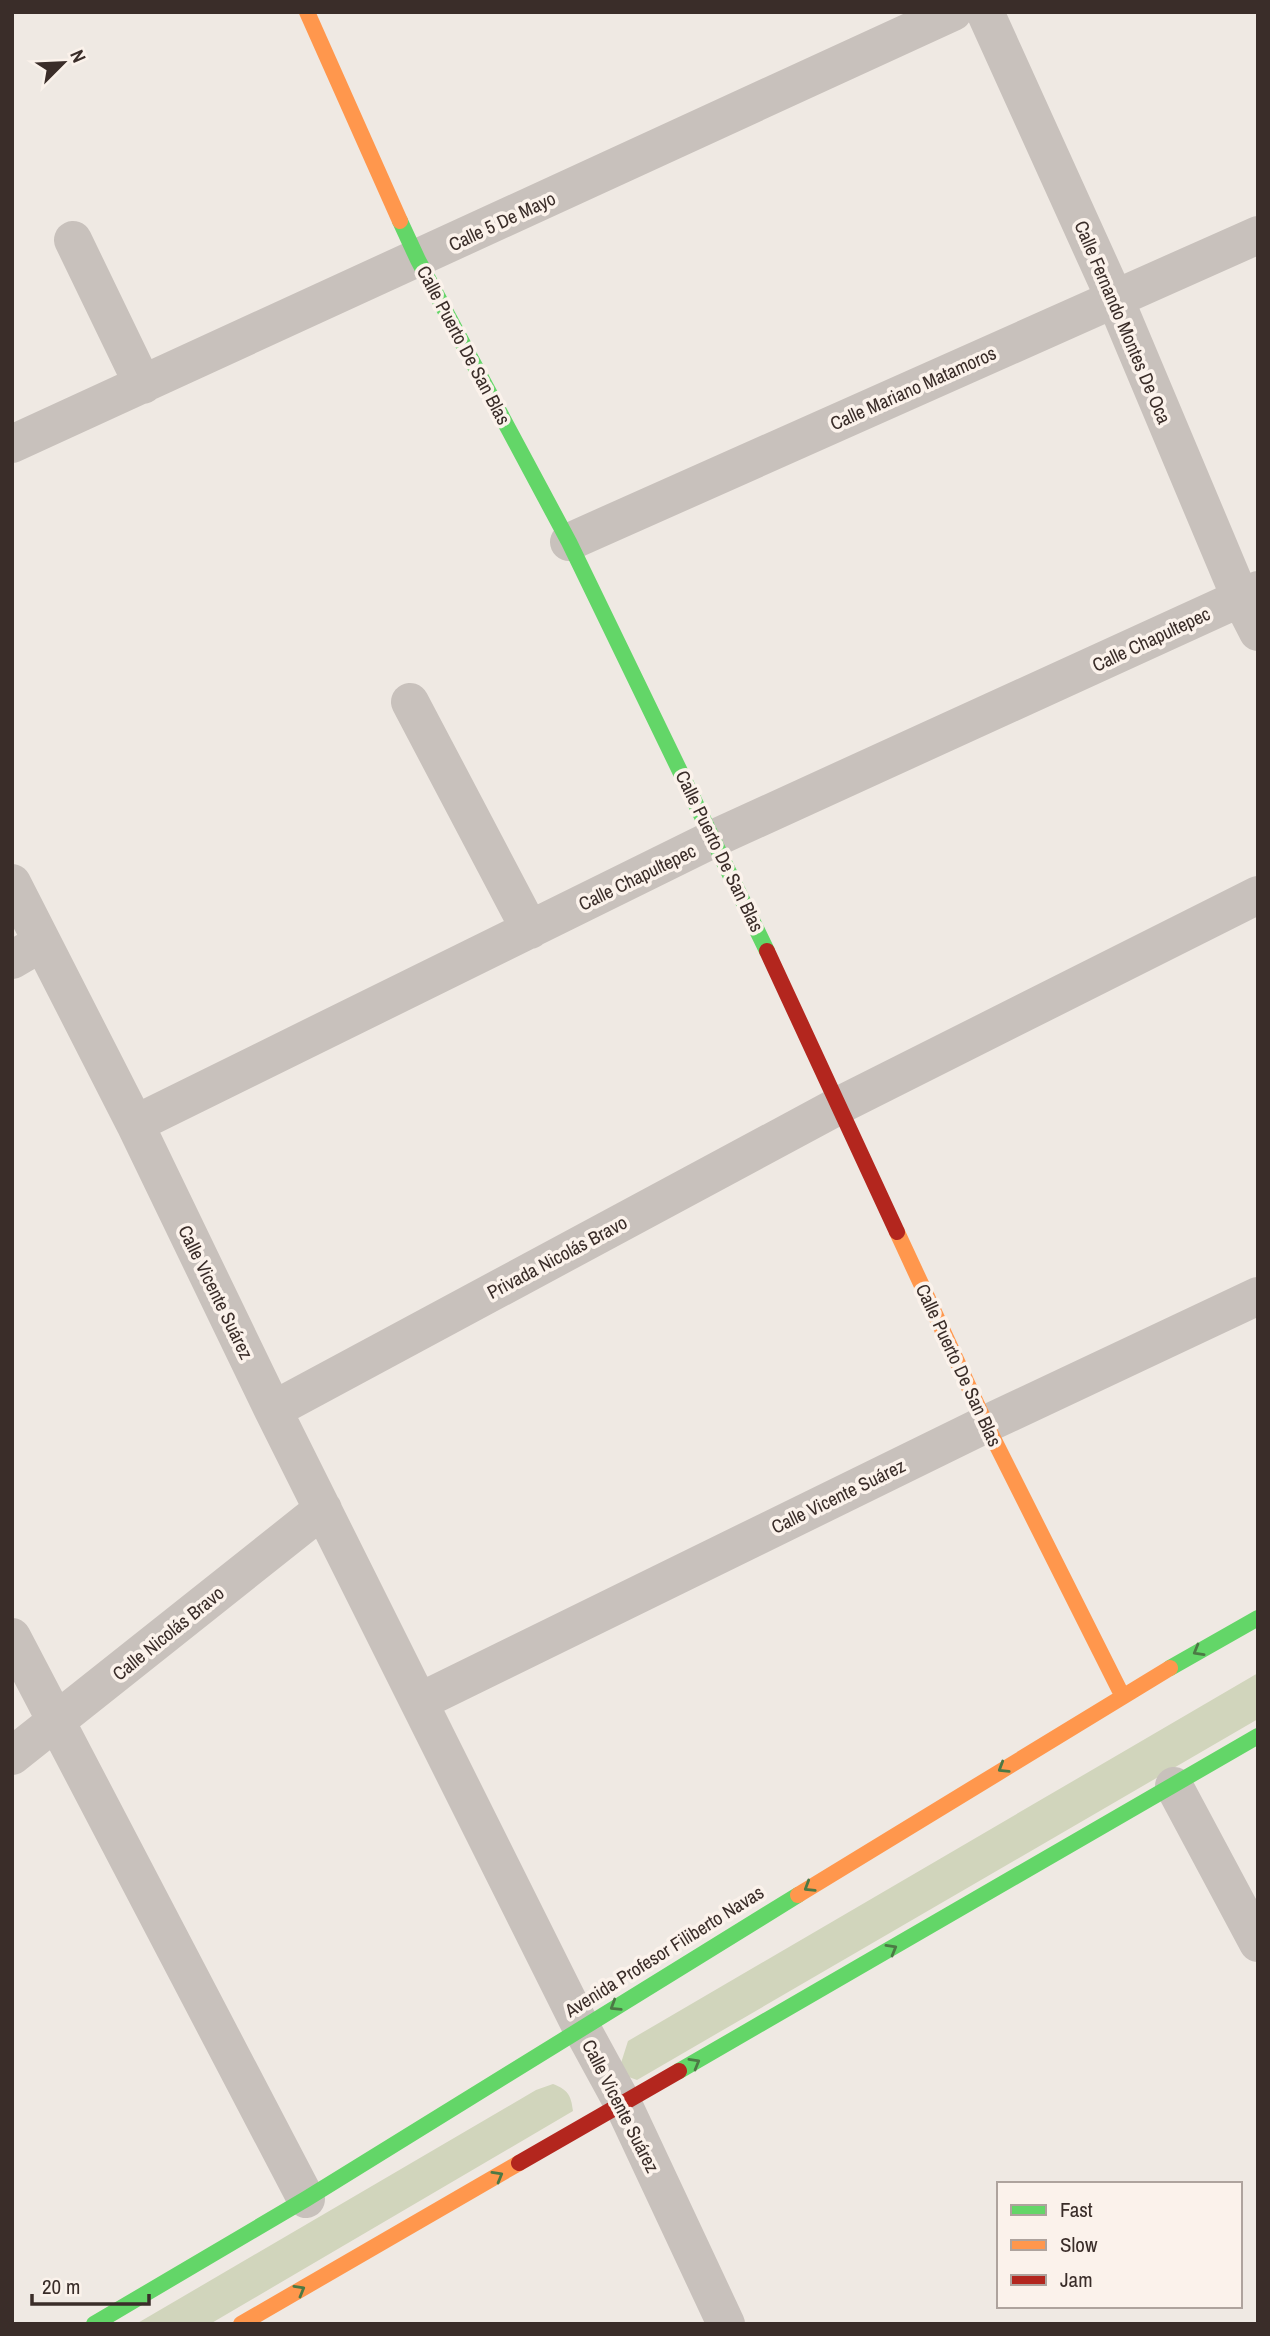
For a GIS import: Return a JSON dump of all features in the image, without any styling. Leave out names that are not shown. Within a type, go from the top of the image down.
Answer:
[{"type":"main road","name":"Calle Puerto De San Blas","points":[[307,12],[418,260],[569,542],[715,838],[985,1424],[1122,1695]]},
{"type":"main road","name":"Avenida Profesor Filiberto Navas","points":[[94,2324],[306,2199],[1122,1695],[1258,1618]]},
{"type":"main road","points":[[241,2324],[1258,1736]]},
{"type":"street","name":"Calle 5 De Mayo","points":[[12,444],[418,260],[953,12]]},
{"type":"street","name":"Calle Fernando Montes De Oca","points":[[985,12],[1249,594],[1258,632]]},
{"type":"street","name":"Calle Mariano Matamoros","points":[[569,542],[1258,235]]},
{"type":"street","points":[[73,240],[143,385]]},
{"type":"street","name":"Calle Chapultepec","points":[[135,1124],[715,838],[1249,594]]},
{"type":"street","points":[[410,702],[530,930]]},
{"type":"street","name":"Calle Vicente Suárez","points":[[12,883],[26,951],[135,1124],[273,1410],[421,1701],[581,2027],[623,2104],[726,2324]]},
{"type":"street","name":"Privada Nicolás Bravo","points":[[273,1410],[840,1105],[1258,895]]},
{"type":"street","name":"Calle Vicente Suárez","points":[[421,1701],[985,1424],[1258,1296]]},
{"type":"street","name":"Calle Nicolás Bravo","points":[[12,1756],[323,1509]]},
{"type":"street","points":[[12,1637],[306,2199]]},
{"type":"street","points":[[1174,1786],[1258,1943]]},
{"type":"green space","points":[[1258,1673],[1258,1719],[637,2080],[626,2076],[621,2063],[628,2041]]},
{"type":"green space","points":[[553,2084],[568,2094],[573,2111],[210,2324],[136,2324],[536,2090]]},
{"type":"traffic: fast","points":[[400,221],[418,260],[569,542],[767,951]]},
{"type":"traffic: fast","points":[[1170,1668],[1258,1618]]},
{"type":"traffic: fast","points":[[679,2071],[1258,1736]]},
{"type":"traffic: fast","points":[[94,2324],[306,2199],[798,1895]]},
{"type":"traffic: slow","points":[[307,12],[400,221]]},
{"type":"traffic: slow","points":[[897,1232],[986,1424],[1122,1695]]},
{"type":"traffic: slow","points":[[798,1895],[1170,1668]]},
{"type":"traffic: slow","points":[[241,2324],[519,2163]]},
{"type":"traffic: jam","points":[[767,951],[897,1232]]},
{"type":"traffic: jam","points":[[519,2163],[679,2071]]}]
